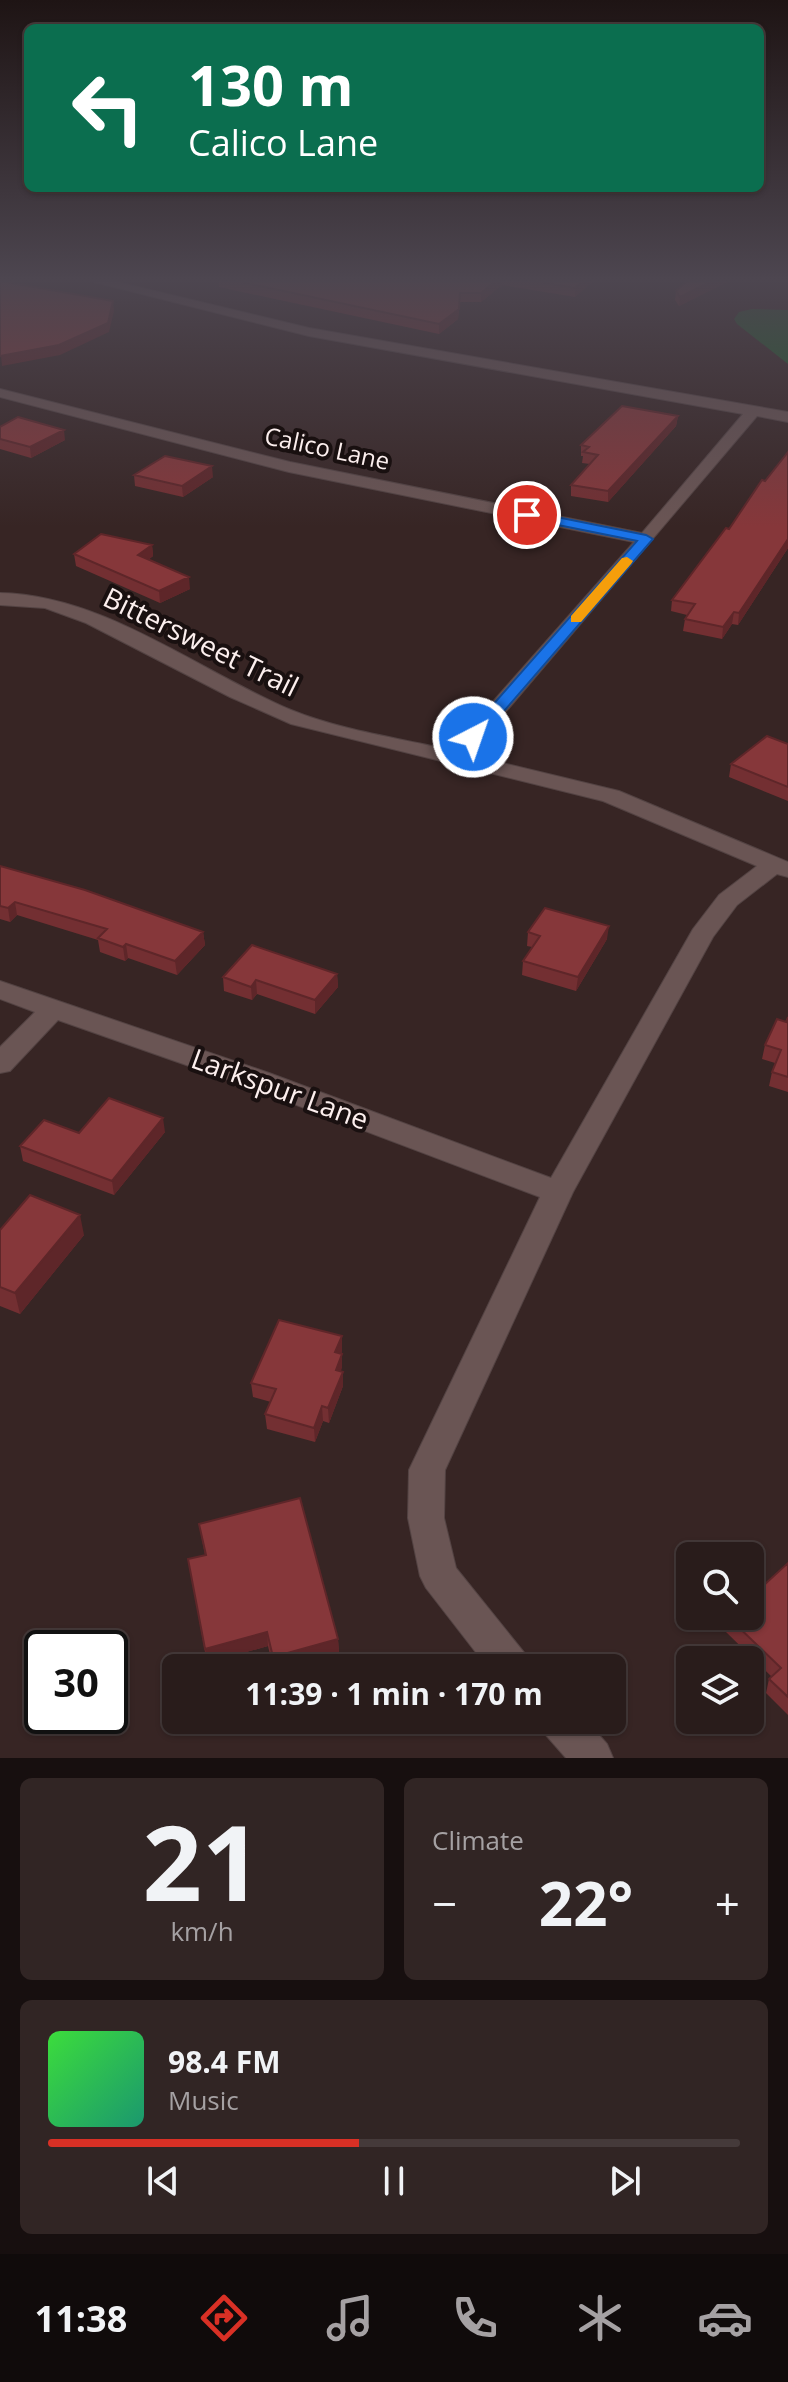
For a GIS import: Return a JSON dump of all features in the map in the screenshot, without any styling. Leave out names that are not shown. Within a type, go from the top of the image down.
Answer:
[{"type":"street","points":[[483,363],[788,417]]},
{"type":"street","name":"Calico Lane","points":[[0,393],[289,467],[646,539]]},
{"type":"street","points":[[454,759],[753,411]]},
{"type":"street","name":"Bittersweet Trail","points":[[0,599],[14,598],[68,610],[122,631],[262,705],[298,720],[611,796],[781,868]]},
{"type":"street","points":[[501,1654],[439,1576],[426,1518],[427,1470],[558,1192],[702,935],[728,900],[781,868]]},
{"type":"street","name":"Larkspur Lane","points":[[0,990],[259,1080],[558,1192]]},
{"type":"street","points":[[0,1064],[52,1010]]},
{"type":"street","points":[[572,1734],[593,1758]]},
{"type":"building","points":[[622,406],[678,416],[608,491],[571,485],[598,455],[583,452],[589,447],[581,445]]},
{"type":"building","points":[[18,417],[64,430],[30,447],[0,439],[0,427]]},
{"type":"building","points":[[788,452],[788,539],[739,613],[734,612],[723,627],[685,619],[695,604],[672,600],[726,528],[729,529],[762,480],[765,481]]},
{"type":"building","points":[[165,456],[212,466],[182,486],[134,475]]},
{"type":"building","points":[[101,534],[152,545],[138,555],[189,577],[159,591],[74,554]]},
{"type":"building","points":[[767,736],[788,744],[788,787],[731,764]]},
{"type":"building","points":[[0,866],[85,890],[203,932],[175,961],[126,944],[123,947],[98,938],[107,929],[15,902],[8,908],[0,906]]},
{"type":"building","points":[[545,908],[609,926],[578,977],[523,961],[540,936],[528,932]]},
{"type":"building","points":[[252,945],[337,974],[315,1000],[256,980],[251,987],[223,977]]},
{"type":"building","points":[[788,1017],[788,1077],[772,1072],[781,1050],[765,1045],[777,1019],[786,1022]]},
{"type":"building","points":[[109,1098],[163,1118],[112,1181],[20,1146],[44,1120],[79,1133]]},
{"type":"building","points":[[30,1195],[80,1215],[15,1293],[0,1287],[0,1230]]},
{"type":"building","points":[[279,1320],[342,1336],[335,1352],[342,1354],[336,1370],[343,1372],[328,1408],[322,1406],[314,1428],[265,1414],[276,1389],[251,1383]]},
{"type":"building","points":[[300,1498],[338,1639],[284,1654],[272,1654],[267,1632],[205,1649],[188,1559],[206,1555],[199,1524]]},
{"type":"building","points":[[788,1563],[788,1697],[769,1679],[781,1668],[764,1652],[764,1646],[758,1646],[741,1630],[764,1630],[764,1585]]},
{"type":"slow traffic","points":[[576,619],[627,561]]},
{"type":"route","points":[[473,737],[646,539],[527,515]]}]
